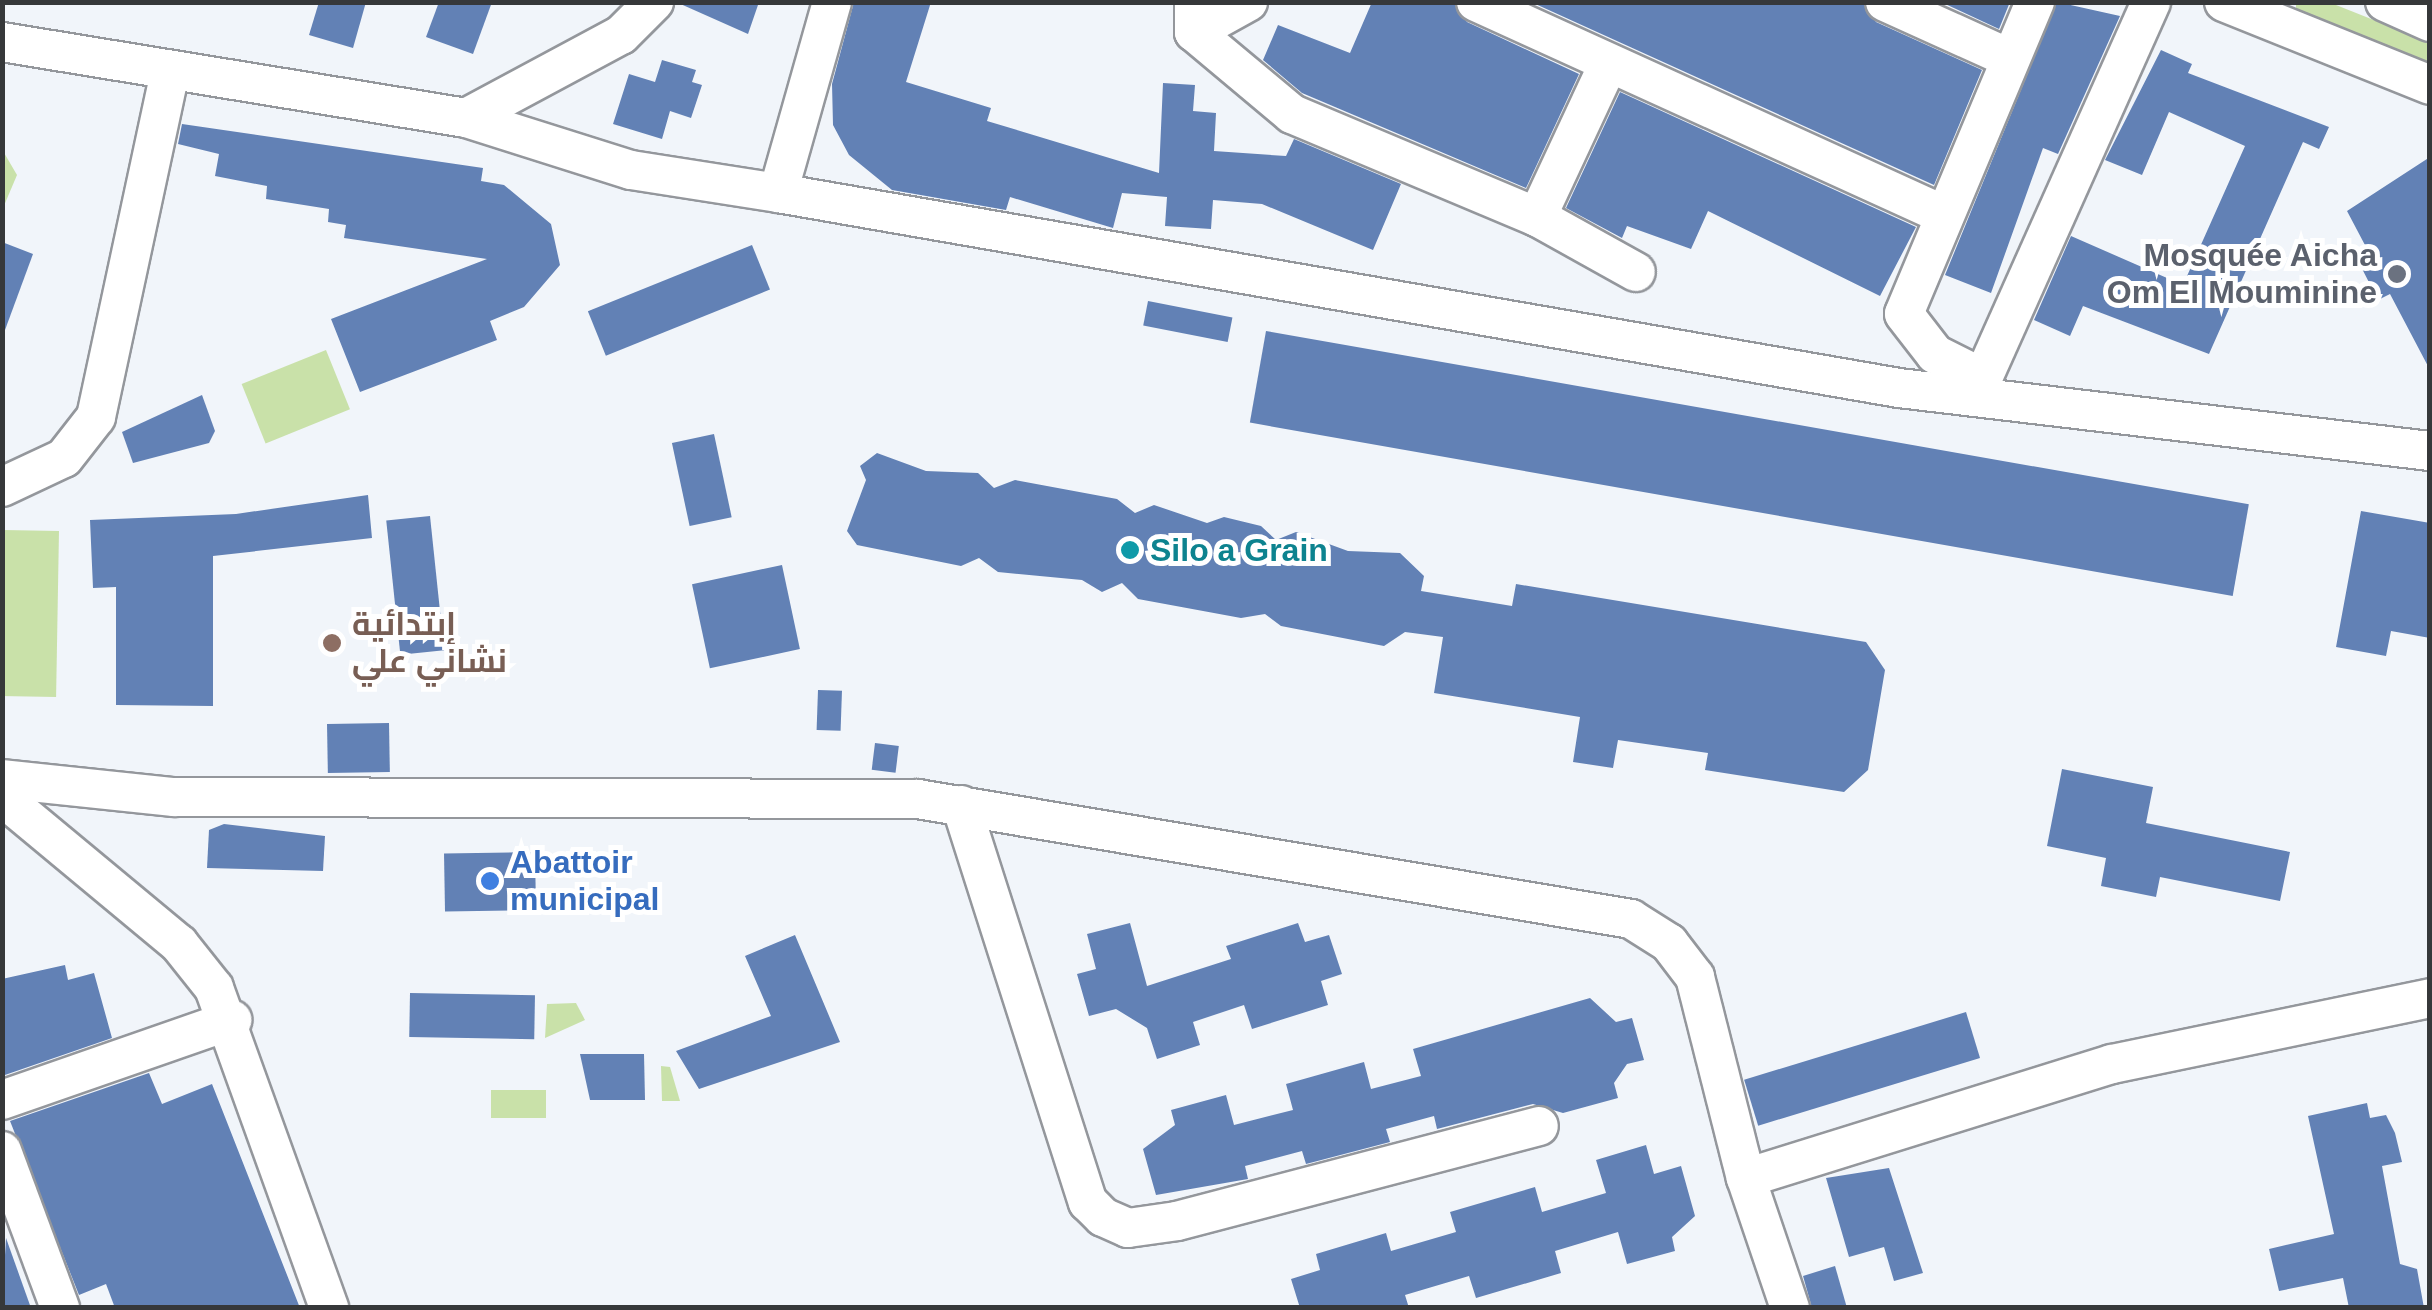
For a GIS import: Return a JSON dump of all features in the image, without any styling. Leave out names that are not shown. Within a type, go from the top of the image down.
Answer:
[{"type":"street","points":[[466,118],[621,35],[654,2]]},
{"type":"street","points":[[778,194],[832,2]]},
{"type":"street","points":[[1248,2],[1194,17],[1292,114],[1537,217],[1636,272]]},
{"type":"street","points":[[1476,2],[1942,214]]},
{"type":"street","points":[[1885,2],[2010,58]]},
{"type":"street","points":[[1979,388],[1935,354],[1904,314],[1942,214],[2035,2]]},
{"type":"street","points":[[1979,388],[2150,2]]},
{"type":"street","points":[[2224,2],[2282,13],[2430,85]]},
{"type":"street","points":[[2386,2],[2430,22]]},
{"type":"street","points":[[2,42],[466,118],[632,170],[1454,316],[2430,450]]},
{"type":"street","points":[[1537,217],[1608,64]]},
{"type":"street","points":[[2,488],[64,458],[96,417],[170,72]]},
{"type":"street","points":[[2,779],[174,797],[784,796],[961,805],[1631,919],[1670,943],[1695,977],[1746,1178],[1790,1308]]},
{"type":"street","points":[[2,797],[179,944],[232,1020],[329,1308]]},
{"type":"street","points":[[961,805],[1088,1202],[1103,1217],[1128,1228],[1178,1221],[1539,1126]]},
{"type":"street","points":[[1746,1178],[2112,1064],[2430,998]]},
{"type":"street","points":[[2,1100],[232,1020]]},
{"type":"street","points":[[2,1151],[60,1308]]},
{"type":"green space","points":[[2296,3],[2331,3],[2429,42],[2429,71],[2296,11]]},
{"type":"green space","points":[[3,151],[17,175],[3,208]]},
{"type":"green space","points":[[326,350],[350,409],[266,443],[242,384]]},
{"type":"green space","points":[[3,530],[59,531],[56,697],[2,696]]},
{"type":"green space","points":[[576,1003],[585,1020],[545,1038],[547,1004]]},
{"type":"green space","points":[[661,1066],[670,1067],[680,1101],[662,1101]]},
{"type":"green space","points":[[491,1090],[546,1090],[546,1118],[491,1118]]},
{"type":"building","points":[[319,2],[366,2],[353,48],[309,35]]},
{"type":"building","points":[[439,2],[492,2],[473,54],[426,37]]},
{"type":"building","points":[[676,2],[759,2],[748,34]]},
{"type":"building","points":[[854,2],[931,2],[906,82],[991,108],[987,121],[1159,173],[1163,83],[1195,85],[1193,111],[1216,113],[1214,151],[1286,156],[1294,139],[1401,184],[1373,250],[1262,204],[1213,200],[1211,229],[1165,226],[1167,197],[1122,193],[1113,228],[1010,197],[1006,210],[892,190],[849,155],[833,125],[832,84]]},
{"type":"building","points":[[1372,2],[1454,2],[1467,22],[1579,74],[1526,188],[1302,93],[1263,60],[1278,25],[1350,53]]},
{"type":"building","points":[[1531,2],[1863,2],[1876,22],[1982,70],[1934,185]]},
{"type":"building","points":[[1941,2],[2010,2],[1999,29]]},
{"type":"building","points":[[2057,2],[2120,16],[2058,154],[2043,148],[1991,293],[1945,275]]},
{"type":"building","points":[[2161,50],[2192,64],[2188,73],[2329,127],[2319,149],[2303,142],[2209,354],[2083,306],[2070,336],[2034,320],[2071,236],[2183,285],[2245,146],[2169,112],[2142,175],[2105,160]]},
{"type":"building","points":[[662,60],[696,70],[692,82],[702,85],[691,118],[670,111],[662,139],[613,124],[629,74],[655,82]]},
{"type":"building","points":[[1620,92],[1916,227],[1880,296],[1708,211],[1691,249],[1627,226],[1622,238],[1566,208]]},
{"type":"building","points":[[182,124],[483,168],[481,181],[504,185],[551,224],[560,265],[524,307],[490,321],[497,340],[360,392],[331,319],[487,259],[344,238],[346,225],[328,222],[329,209],[266,199],[267,186],[215,176],[219,154],[178,144]]},
{"type":"building","name":"Mosquée Aicha Om El Mouminine","points":[[2430,157],[2430,370],[2390,294],[2378,300],[2354,253],[2366,247],[2347,211]]},
{"type":"building","points":[[2,242],[33,254],[5,330],[2,329]]},
{"type":"building","points":[[752,245],[770,290],[606,356],[588,311]]},
{"type":"building","points":[[1148,301],[1232,317],[1228,342],[1143,326]]},
{"type":"building","points":[[1266,331],[2249,504],[2233,596],[1250,423]]},
{"type":"building","points":[[202,395],[215,431],[209,443],[133,463],[122,432]]},
{"type":"building","points":[[714,434],[732,517],[690,526],[672,443]]},
{"type":"building","points":[[877,453],[926,471],[978,473],[994,488],[1015,480],[1117,499],[1135,513],[1154,505],[1207,523],[1224,517],[1261,526],[1276,540],[1296,532],[1348,551],[1400,553],[1424,576],[1421,591],[1512,606],[1516,584],[1866,642],[1885,670],[1868,770],[1844,792],[1705,770],[1708,753],[1618,740],[1613,768],[1573,762],[1580,717],[1434,693],[1443,637],[1405,632],[1384,646],[1281,626],[1265,614],[1241,618],[1138,599],[1122,583],[1102,592],[1082,580],[998,572],[979,558],[961,566],[857,545],[847,531],[866,480],[860,466]]},
{"type":"building","points":[[368,495],[372,538],[213,556],[213,706],[116,705],[116,587],[93,588],[90,520],[236,514]]},
{"type":"building","points":[[2361,511],[2430,523],[2430,638],[2391,631],[2386,656],[2336,647]]},
{"type":"building","points":[[430,516],[444,650],[400,655],[386,521]]},
{"type":"building","points":[[782,565],[800,649],[710,668],[692,584]]},
{"type":"building","points":[[818,690],[842,691],[841,731],[817,730]]},
{"type":"building","points":[[389,723],[390,772],[328,773],[327,724]]},
{"type":"building","points":[[875,743],[899,746],[896,773],[872,770]]},
{"type":"building","points":[[2062,769],[2153,787],[2146,823],[2290,852],[2280,901],[2160,877],[2156,897],[2101,886],[2106,858],[2047,846]]},
{"type":"building","points":[[224,824],[325,836],[323,871],[207,868],[209,830]]},
{"type":"building","name":"Abattoir municipal","points":[[535,852],[536,910],[445,912],[444,854]]},
{"type":"building","points":[[1130,923],[1147,986],[1231,959],[1226,946],[1298,923],[1305,942],[1329,935],[1342,974],[1321,981],[1328,1005],[1252,1029],[1244,1005],[1193,1022],[1200,1045],[1157,1059],[1147,1028],[1116,1009],[1089,1016],[1077,974],[1096,969],[1087,934]]},
{"type":"building","points":[[795,935],[840,1042],[699,1089],[676,1051],[771,1016],[745,956]]},
{"type":"building","points":[[65,965],[68,980],[94,973],[112,1038],[2,1076],[2,979]]},
{"type":"building","points":[[410,993],[535,995],[534,1039],[409,1037]]},
{"type":"building","points":[[1590,998],[1616,1022],[1632,1018],[1644,1060],[1627,1064],[1614,1083],[1618,1098],[1563,1113],[1533,1104],[1437,1129],[1434,1116],[1386,1129],[1390,1142],[1306,1164],[1302,1151],[1245,1166],[1248,1179],[1156,1195],[1143,1149],[1175,1125],[1171,1110],[1226,1095],[1234,1125],[1293,1110],[1286,1084],[1364,1062],[1371,1089],[1421,1076],[1413,1049]]},
{"type":"building","points":[[1966,1012],[1980,1058],[1758,1126],[1744,1080]]},
{"type":"building","points":[[580,1054],[644,1054],[645,1100],[590,1100]]},
{"type":"building","points":[[149,1073],[162,1104],[212,1084],[300,1308],[115,1308],[106,1284],[79,1295],[10,1121]]},
{"type":"building","points":[[2367,1103],[2370,1118],[2386,1115],[2395,1133],[2402,1162],[2382,1166],[2400,1264],[2417,1269],[2424,1308],[2349,1308],[2343,1278],[2279,1291],[2269,1249],[2334,1234],[2308,1116]]},
{"type":"building","points":[[1646,1145],[1654,1174],[1681,1166],[1695,1216],[1672,1237],[1675,1251],[1627,1264],[1618,1232],[1555,1251],[1561,1273],[1476,1298],[1469,1276],[1405,1295],[1409,1308],[1300,1308],[1291,1279],[1320,1270],[1316,1254],[1386,1233],[1391,1251],[1456,1232],[1450,1212],[1535,1187],[1542,1212],[1606,1193],[1596,1160]]},
{"type":"building","points":[[1889,1168],[1923,1273],[1894,1281],[1884,1247],[1849,1257],[1826,1178]]},
{"type":"building","points":[[6,1238],[31,1308],[2,1308]]},
{"type":"building","points":[[1835,1266],[1847,1308],[1812,1308],[1803,1276]]},
{"type":"place","name":"Mosquée Aicha Om El Mouminine","points":[[2397,274]]},
{"type":"place","name":"Silo a Grain","points":[[1130,550]]},
{"type":"place","name":"إبتدائية نشاني علي","points":[[332,643]]},
{"type":"place","name":"Abattoir municipal","points":[[490,881]]}]
